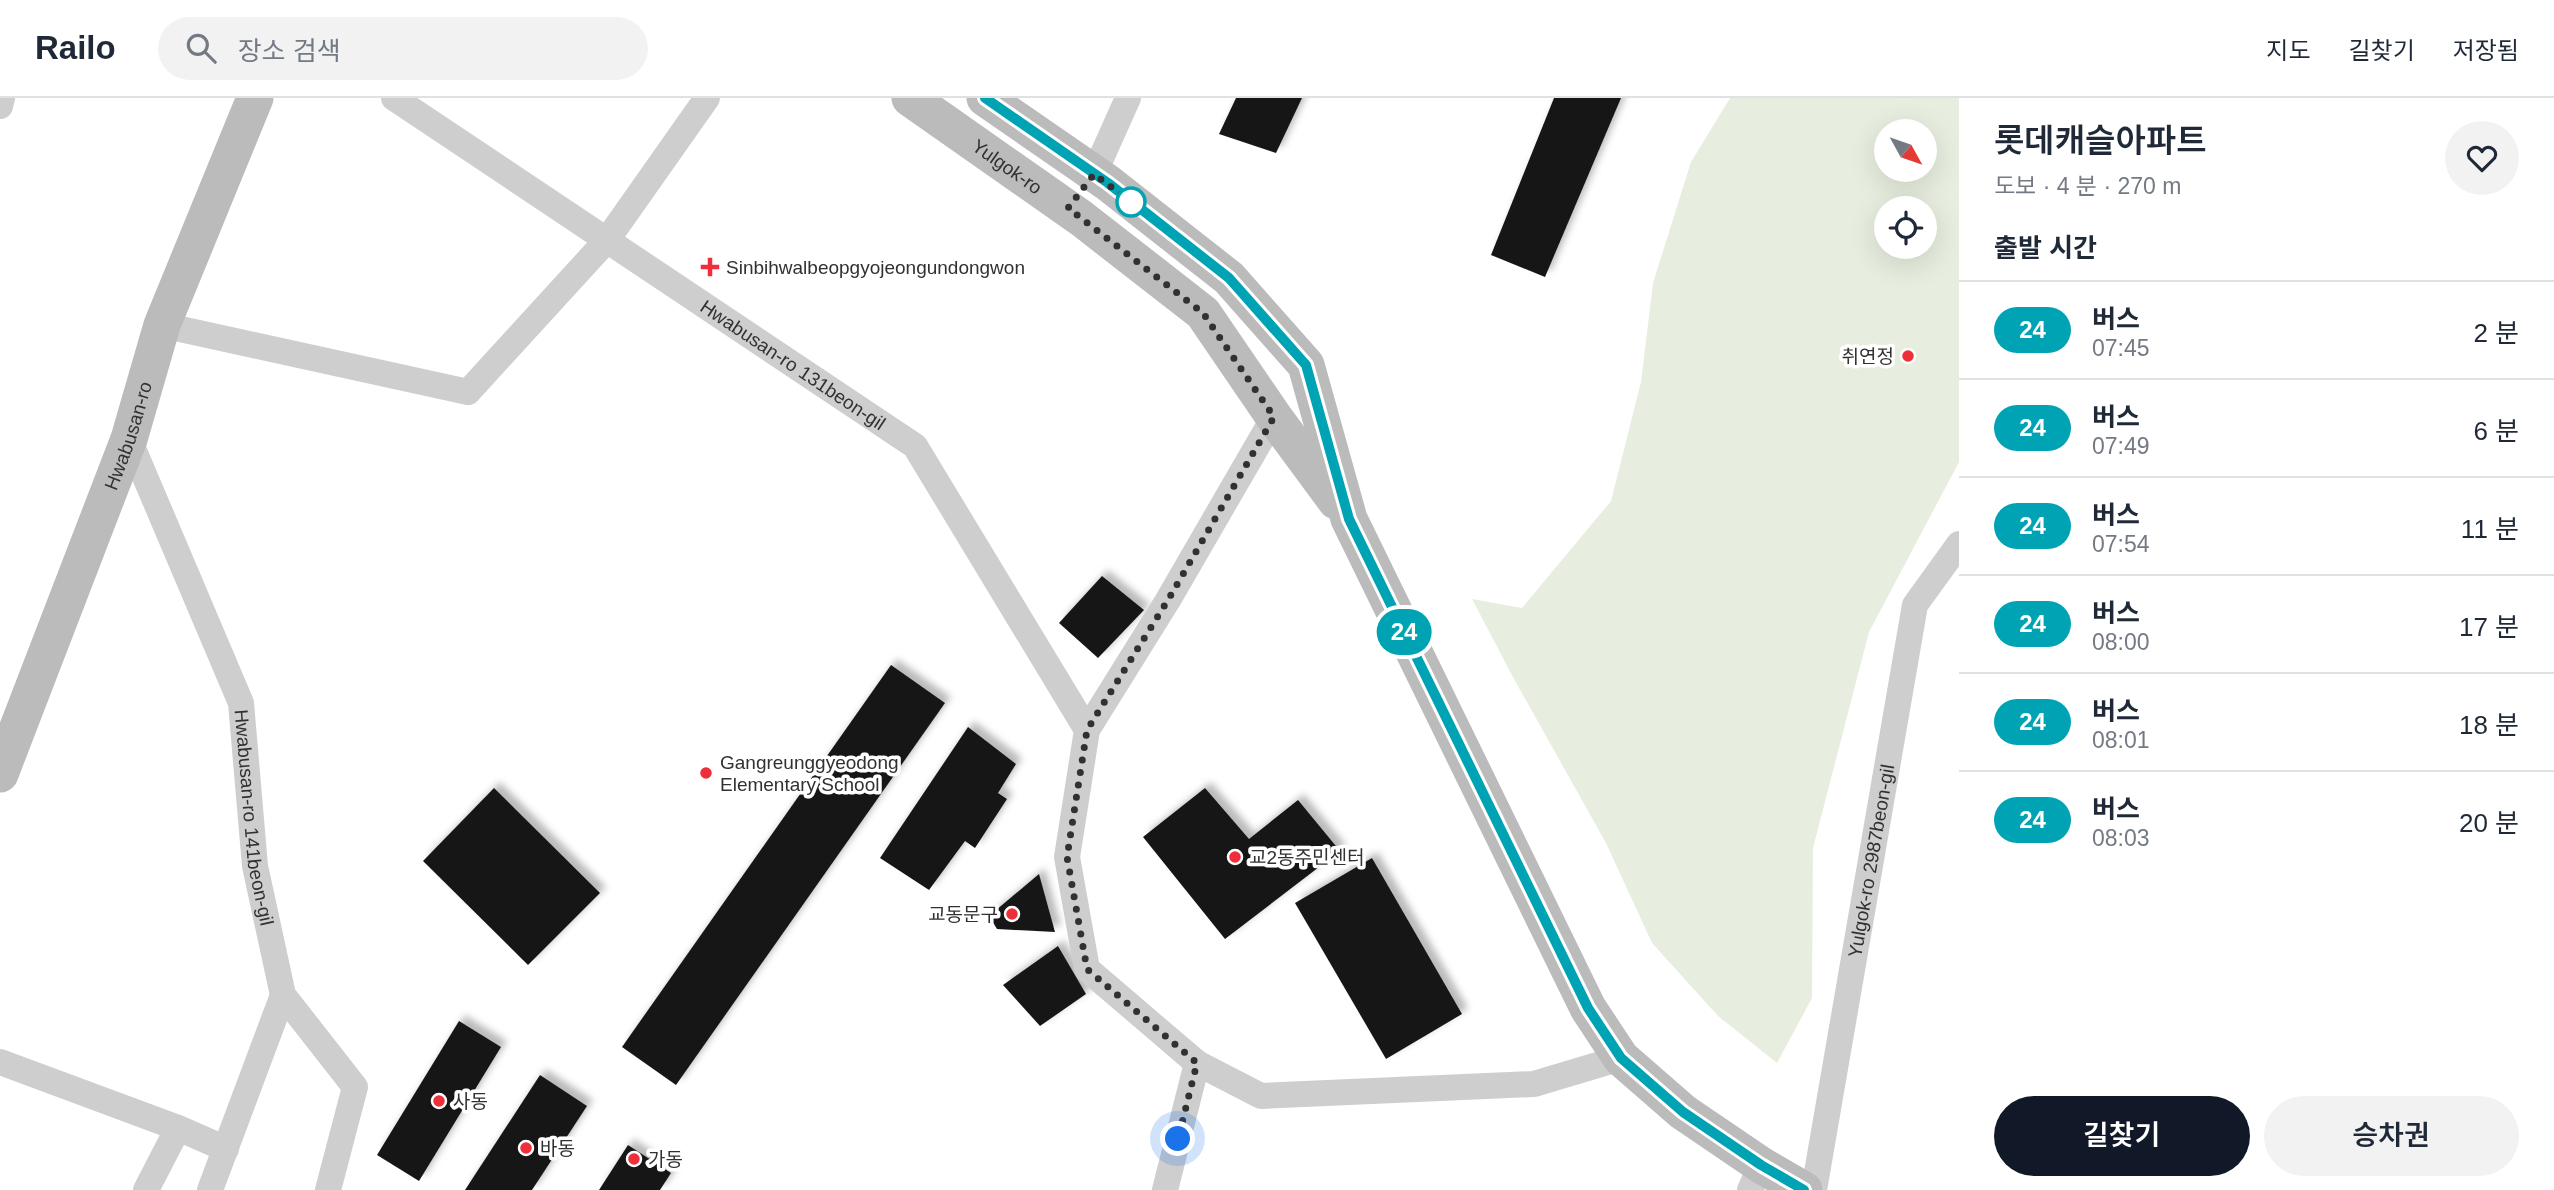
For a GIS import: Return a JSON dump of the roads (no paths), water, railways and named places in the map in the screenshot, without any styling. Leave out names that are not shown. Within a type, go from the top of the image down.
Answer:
[{"type":"street","points":[[0,106],[2,98]]},
{"type":"street","name":"Hwabusan-ro","points":[[0,774],[129,439],[162,325],[255,98]]},
{"type":"street","name":"Hwabusan-ro 131beon-gil","points":[[394,98],[915,446],[1087,730]]},
{"type":"street","points":[[162,325],[468,392],[607,240],[707,98]]},
{"type":"street","name":"Yulgok-ro","points":[[909,98],[1068,208],[1203,313],[1274,417],[1349,519],[1588,1008],[1621,1058],[1756,1177],[1804,1190]]},
{"type":"street","name":"Yulgok-ro","points":[[985,98],[1094,174],[1229,278],[1306,365],[1349,519]]},
{"type":"street","points":[[1068,208],[1094,174],[1128,98]]},
{"type":"street","points":[[1274,417],[1168,600],[1087,730],[1067,857],[1087,969],[1197,1063],[1261,1096],[1534,1084],[1621,1058]]},
{"type":"street","name":"Hwabusan-ro 141beon-gil","points":[[129,439],[241,703],[255,866],[283,995],[355,1087],[328,1190]]},
{"type":"street","name":"Yulgok-ro 2987beon-gil","points":[[1814,1190],[1915,606],[1959,544]]},
{"type":"street","points":[[210,1190],[283,995]]},
{"type":"street","points":[[0,1062],[178,1128],[226,1149]]},
{"type":"street","points":[[1165,1190],[1197,1063]]},
{"type":"street","points":[[146,1190],[178,1128]]},
{"type":"place","name":"Sinbihwalbeopgyojeongundongwon","points":[[710,267]]},
{"type":"place","name":"취연정","points":[[1908,356]]},
{"type":"place","name":"Gangreunggyeodong Elementary School","points":[[706,773]]},
{"type":"place","name":"교2동주민센터","points":[[1235,857]]},
{"type":"place","name":"교동문구","points":[[1012,914]]},
{"type":"place","name":"사동","points":[[439,1101]]},
{"type":"place","name":"바동","points":[[526,1148]]},
{"type":"place","name":"가동","points":[[634,1159]]}]
